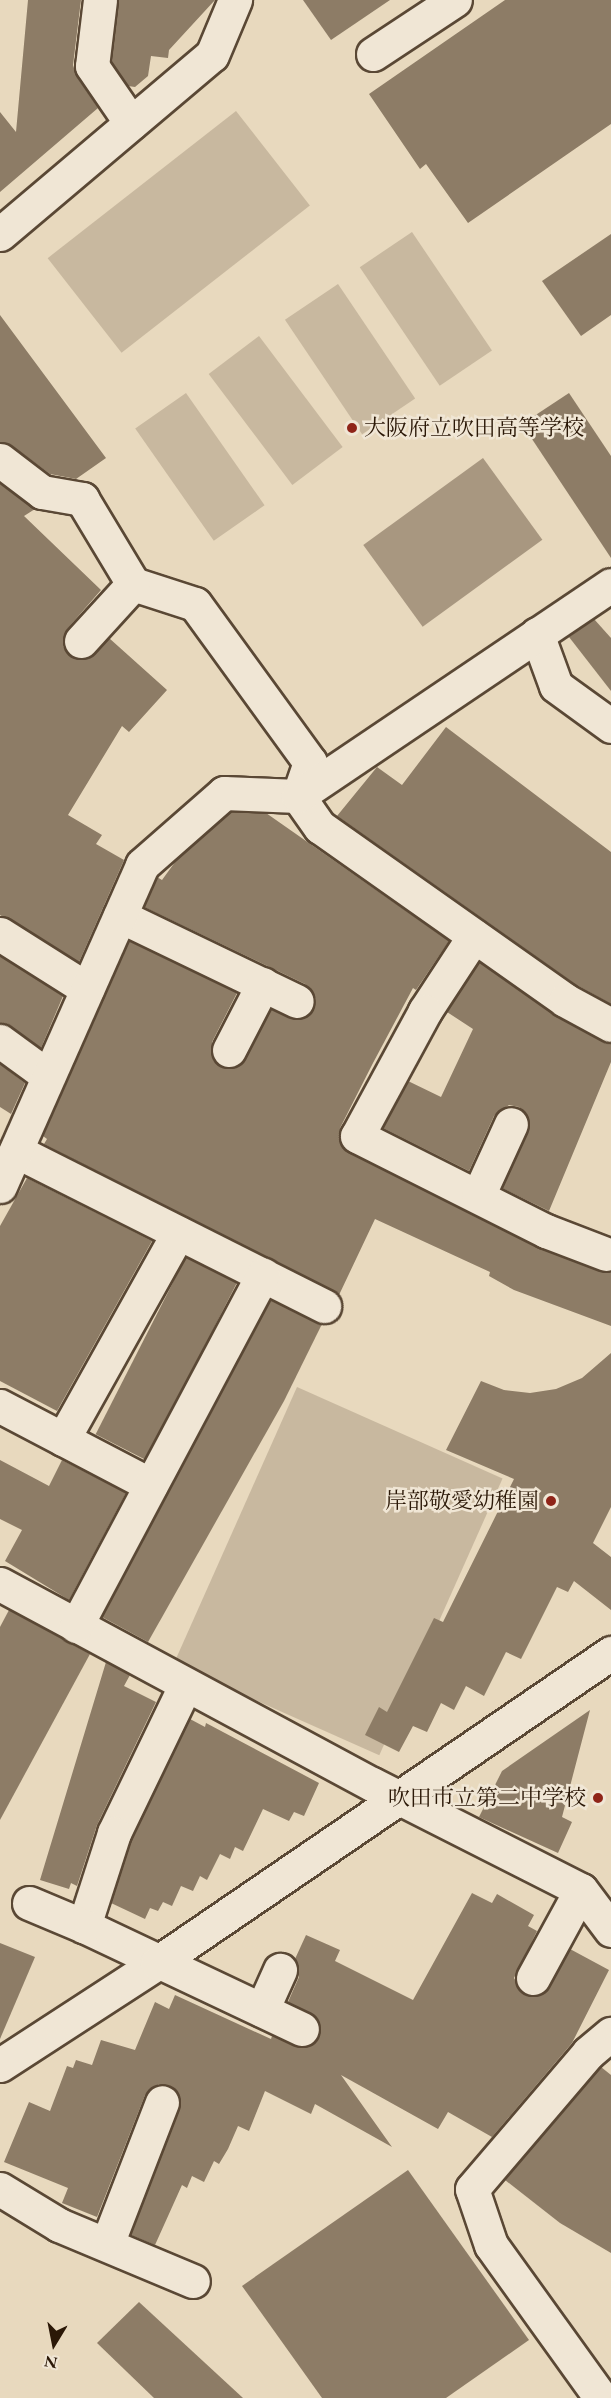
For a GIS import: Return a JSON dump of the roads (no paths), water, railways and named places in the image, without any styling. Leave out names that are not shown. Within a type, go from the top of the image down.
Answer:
[{"type":"street","points":[[100,0],[92,66],[130,123]]},
{"type":"street","points":[[0,234],[212,55],[235,0]]},
{"type":"street","points":[[373,54],[455,0]]},
{"type":"street","points":[[0,460],[42,492],[82,500],[133,584],[195,604],[310,762],[298,796]]},
{"type":"street","points":[[81,641],[133,584]]},
{"type":"street","points":[[0,1186],[142,865],[224,793],[298,796],[611,585]]},
{"type":"street","points":[[537,634],[556,686],[611,726]]},
{"type":"street","points":[[298,796],[320,827],[565,1000],[611,1025]]},
{"type":"street","points":[[120,916],[297,1001]]},
{"type":"street","points":[[0,934],[87,989]]},
{"type":"street","points":[[474,936],[425,1011],[357,1136],[546,1231],[606,1254]]},
{"type":"street","points":[[229,1050],[263,984]]},
{"type":"street","points":[[0,1041],[48,1077]]},
{"type":"street","points":[[478,1196],[511,1124]]},
{"type":"street","points":[[16,1151],[324,1306]]},
{"type":"street","points":[[63,1439],[178,1233]]},
{"type":"street","points":[[76,1626],[263,1275]]},
{"type":"street","points":[[0,1406],[151,1485]]},
{"type":"street","points":[[0,1584],[185,1686],[581,1890],[611,1930]]},
{"type":"street","points":[[0,2065],[157,1963],[611,1653]]},
{"type":"street","points":[[84,1926],[114,1833],[185,1686]]},
{"type":"street","points":[[533,1978],[581,1890]]},
{"type":"street","points":[[29,1903],[84,1926],[157,1963],[302,2029]]},
{"type":"street","points":[[262,2010],[280,1970]]},
{"type":"street","points":[[601,2398],[491,2245],[472,2188],[588,2053],[611,2034]]},
{"type":"street","points":[[107,2244],[162,2102]]},
{"type":"street","points":[[0,2189],[59,2225],[193,2281]]},
{"type":"place","name":"大阪府立吹田高等学校","points":[[352,428]]},
{"type":"place","name":"岸部敬愛幼稚園","points":[[551,1501]]},
{"type":"place","name":"吹田市立第二中学校","points":[[598,1798]]}]
